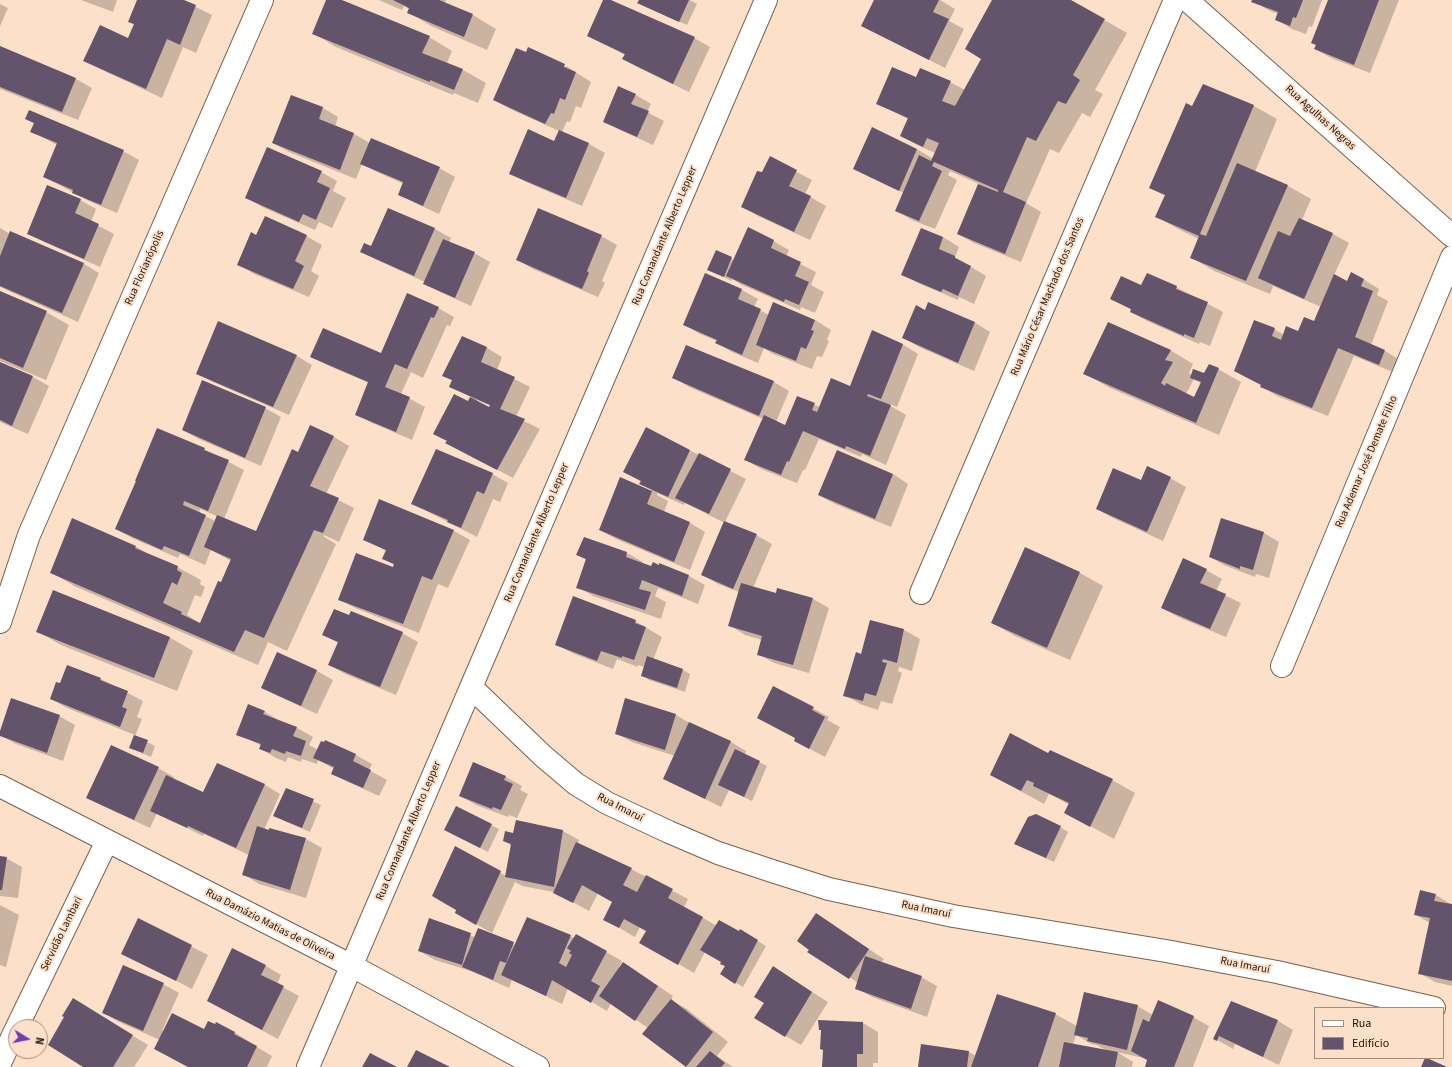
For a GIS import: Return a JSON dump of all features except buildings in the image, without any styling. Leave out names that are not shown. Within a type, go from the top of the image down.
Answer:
[{"type":"street","name":"Rua Florianópolis","points":[[0,622],[29,535],[262,0]]},
{"type":"street","name":"Rua Comandante Alberto Lepper","points":[[308,1067],[766,0]]},
{"type":"street","name":"Rua Mário César Machado dos Santos","points":[[921,594],[1175,0]]},
{"type":"street","name":"Rua Agulhas Negras","points":[[1187,0],[1452,236]]},
{"type":"street","name":"Rua Ademar José Demate Filho","points":[[1282,666],[1452,257]]},
{"type":"street","name":"Rua Florianópolis","points":[[0,576],[29,535]]},
{"type":"street","name":"Rua Imaruí","points":[[471,687],[543,756],[576,784],[607,803],[718,853],[829,889],[953,916],[1181,954],[1284,974],[1430,1007]]},
{"type":"street","name":"Rua Damázio Matias de Oliveira","points":[[0,786],[352,966],[538,1067]]},
{"type":"street","name":"Servidão Lambari","points":[[21,1019],[106,841]]},
{"type":"street","name":"Servidão Lambari","points":[[0,1063],[8,1047]]}]
